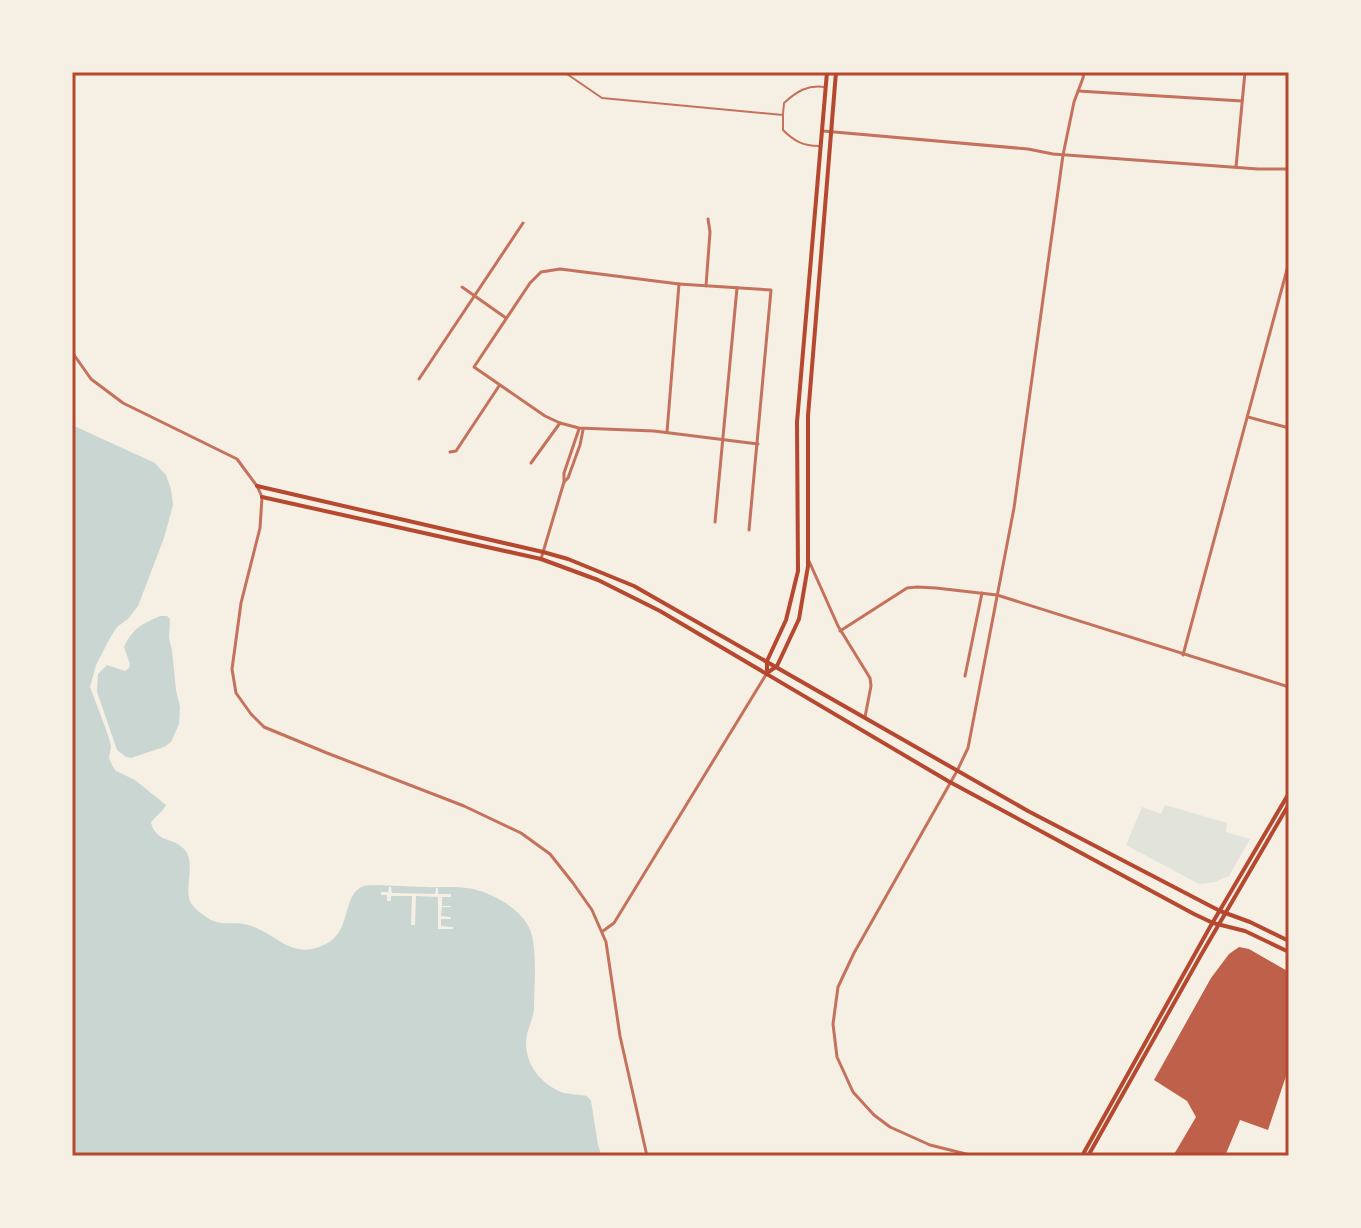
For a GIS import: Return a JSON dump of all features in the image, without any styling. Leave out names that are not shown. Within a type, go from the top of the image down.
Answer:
[{"type":"main road","points":[[767,673],[767,661],[786,620],[798,571],[797,422],[827,72]]},
{"type":"main road","points":[[767,673],[777,666],[799,619],[808,560],[808,416],[836,72]]},
{"type":"main road","points":[[257,486],[543,552],[634,586],[1028,811],[1223,912],[1289,941]]},
{"type":"main road","points":[[262,497],[541,559],[587,575],[631,596],[767,673],[951,782],[1216,924],[1245,931],[1289,952]]},
{"type":"main road","points":[[1223,912],[1289,793]]},
{"type":"main road","points":[[1082,1156],[1289,804]]},
{"type":"main road","points":[[1088,1156],[1216,924]]},
{"type":"street","points":[[564,72],[602,98],[783,115]]},
{"type":"street","points":[[974,1156],[930,1145],[890,1127],[874,1115],[853,1092],[837,1057],[833,1024],[838,987],[854,953],[968,748],[1014,508],[1063,155],[1084,72]]},
{"type":"street","points":[[1236,167],[1245,72]]},
{"type":"street","points":[[820,146],[807,146],[792,139],[783,130],[784,103],[797,91],[818,86],[825,88]]},
{"type":"street","points":[[1078,91],[1242,101]]},
{"type":"street","points":[[821,131],[1028,149],[1063,155],[1289,169]]},
{"type":"street","points":[[706,286],[708,219]]},
{"type":"street","points":[[419,379],[523,223]]},
{"type":"street","points":[[1183,655],[1289,262]]},
{"type":"street","points":[[749,530],[758,444],[771,290],[679,284],[560,269],[541,272],[530,283],[474,367],[560,423],[581,428],[667,432],[758,444]]},
{"type":"street","points":[[667,432],[679,284]]},
{"type":"street","points":[[462,287],[506,318]]},
{"type":"street","points":[[715,522],[737,288]]},
{"type":"street","points":[[72,352],[91,379],[123,403],[237,459],[257,486],[262,497],[260,528],[241,603],[232,669],[236,693],[251,714],[264,727],[478,812],[521,833],[550,854],[573,883],[592,910],[606,942],[620,1036],[647,1156]]},
{"type":"street","points":[[450,452],[456,451],[500,385]]},
{"type":"street","points":[[1248,417],[1289,428]]},
{"type":"street","points":[[531,463],[560,423]]},
{"type":"street","points":[[541,559],[564,482],[580,445],[581,428]]},
{"type":"street","points":[[808,560],[840,631],[870,678],[865,717]]},
{"type":"street","points":[[840,631],[907,588],[982,593],[997,595],[1289,687]]},
{"type":"street","points":[[965,676],[982,593]]},
{"type":"street","points":[[603,931],[614,923],[767,673]]},
{"type":"shaded area","points":[[72,425],[155,463],[166,475],[171,489],[173,505],[164,538],[138,606],[110,638],[96,665],[90,687],[111,746],[109,758],[112,765],[116,771],[135,780],[166,805],[151,823],[157,834],[179,845],[187,853],[192,905],[208,919],[248,925],[303,950],[314,949],[334,938],[344,922],[352,896],[364,886],[467,888],[487,893],[507,904],[523,918],[534,944],[534,1009],[526,1044],[529,1061],[539,1076],[553,1088],[587,1096],[591,1101],[602,1156],[72,1156]]},
{"type":"shaded area","points":[[160,616],[170,619],[169,638],[180,707],[179,724],[171,742],[164,747],[126,757],[117,750],[97,692],[98,674],[107,665],[125,671],[129,668],[124,647],[127,641],[139,627]]},
{"type":"shaded area","points":[[1165,805],[1227,823],[1226,832],[1250,839],[1229,876],[1199,884],[1126,845],[1142,807],[1161,814]]},
{"type":"pier","points":[[389,887],[392,893],[435,894],[438,888],[438,894],[451,894],[451,897],[442,897],[442,906],[451,907],[442,907],[441,916],[451,919],[441,919],[441,926],[453,929],[438,929],[438,897],[416,896],[415,925],[411,925],[412,896],[391,896],[391,901],[387,901],[387,895],[381,895],[381,892],[388,892]]},
{"type":"building","points":[[1239,947],[1249,949],[1289,972],[1289,1067],[1268,1130],[1240,1120],[1225,1156],[1173,1156],[1196,1117],[1187,1101],[1154,1080],[1211,978],[1229,954]]}]
